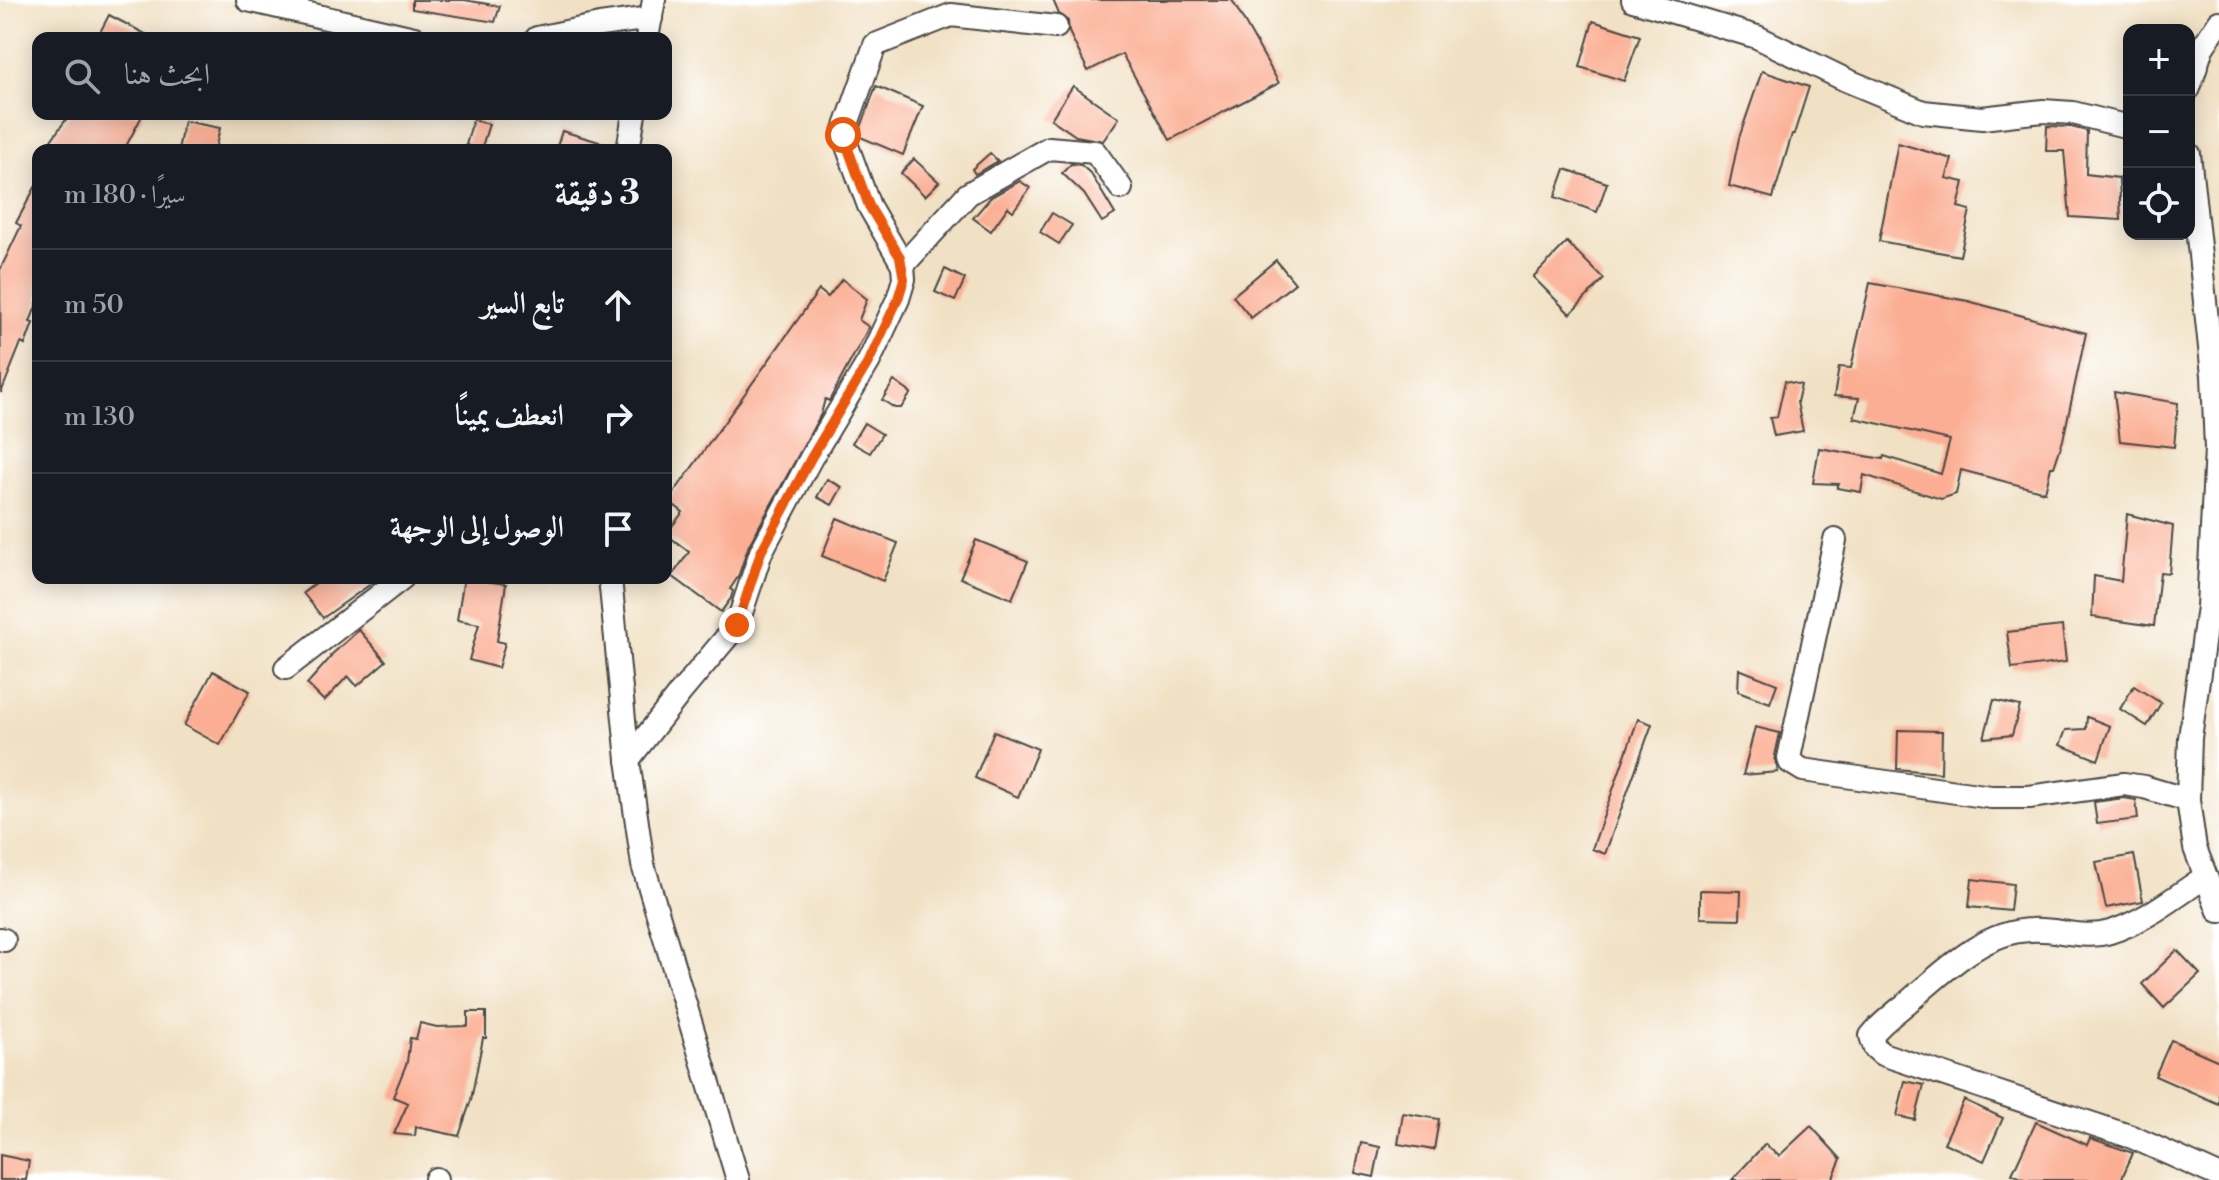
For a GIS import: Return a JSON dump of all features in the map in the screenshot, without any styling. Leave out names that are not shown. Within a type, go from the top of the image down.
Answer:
[{"type":"street","points":[[248,0],[388,32]]},
{"type":"street","points":[[1633,0],[1757,37],[1846,80],[1923,112],[1982,118],[2043,111],[2073,113],[2123,126]]},
{"type":"street","points":[[628,760],[737,625],[761,552],[811,458],[869,361],[898,299],[904,279],[903,265],[869,206],[843,135],[875,45],[951,15],[1056,27]]},
{"type":"street","points":[[566,32],[651,19]]},
{"type":"street","points":[[2195,70],[2202,48],[2219,22]]},
{"type":"street","points":[[629,144],[633,120]]},
{"type":"street","points":[[903,265],[968,194],[1049,148],[1095,152],[1121,188]]},
{"type":"street","points":[[2191,168],[2213,375],[2216,449],[2208,607],[2190,738],[2188,800],[2195,848],[2219,911]]},
{"type":"street","points":[[1835,540],[1789,758],[1795,766],[1803,770],[1991,797],[2029,797],[2124,784],[2188,800]]},
{"type":"street","points":[[286,668],[394,584]]},
{"type":"street","points":[[611,584],[628,760],[643,865],[738,1180]]},
{"type":"street","points":[[2205,877],[2130,924],[2111,931],[2090,936],[2032,929],[2011,933],[1976,948],[1871,1036],[1875,1048],[1882,1054],[2132,1137],[2219,1176]]},
{"type":"building","points":[[412,0],[464,0],[500,6],[495,22],[412,9]]},
{"type":"building","points":[[1053,0],[1232,0],[1279,83],[1170,140],[1122,54],[1088,71],[1069,32],[1068,21],[1059,14]]},
{"type":"building","points":[[109,15],[142,32],[100,32]]},
{"type":"building","points":[[1593,21],[1640,36],[1624,81],[1580,67]]},
{"type":"building","points":[[1762,71],[1809,87],[1773,198],[1729,186],[1739,138]]},
{"type":"building","points":[[876,86],[923,106],[903,155],[858,136]]},
{"type":"building","points":[[1073,86],[1119,118],[1103,141],[1076,136],[1051,119]]},
{"type":"building","points":[[66,120],[140,120],[127,144],[48,144]]},
{"type":"building","points":[[473,120],[489,124],[483,144],[466,144]]},
{"type":"building","points":[[184,121],[220,128],[216,144],[179,144]]},
{"type":"building","points":[[2047,126],[2087,131],[2086,174],[2119,178],[2121,220],[2070,217],[2064,151],[2046,151]]},
{"type":"building","points":[[562,131],[606,144],[558,144]]},
{"type":"building","points":[[1898,143],[1952,159],[1946,178],[1964,182],[1958,207],[1970,210],[1960,256],[1879,241]]},
{"type":"building","points":[[990,153],[998,161],[975,174],[972,169]]},
{"type":"building","points":[[914,159],[939,182],[925,196],[901,173]]},
{"type":"building","points":[[1071,164],[1081,165],[1091,174],[1115,214],[1102,222],[1084,194],[1062,173]]},
{"type":"building","points":[[1565,169],[1607,183],[1597,212],[1555,197]]},
{"type":"building","points":[[1020,181],[1030,188],[1013,211],[1008,207],[991,231],[973,218],[991,197]]},
{"type":"building","points":[[32,193],[32,326],[25,345],[21,343],[1,393],[0,270],[21,226],[16,223]]},
{"type":"building","points":[[1052,213],[1072,225],[1059,244],[1040,232]]},
{"type":"building","points":[[1567,242],[1604,279],[1570,314],[1533,277]]},
{"type":"building","points":[[1276,260],[1295,283],[1251,318],[1233,296]]},
{"type":"building","points":[[945,269],[965,279],[955,301],[935,292]]},
{"type":"building","points":[[842,279],[867,299],[859,320],[869,327],[829,401],[825,399],[821,414],[749,545],[738,577],[730,589],[733,591],[731,598],[721,612],[672,576],[689,552],[672,539],[672,526],[683,512],[672,504],[672,495],[819,290],[828,297]]},
{"type":"building","points":[[1870,283],[1968,301],[2086,333],[2063,440],[2054,467],[2051,467],[2045,492],[1961,470],[1956,494],[1941,499],[1864,475],[1861,492],[1837,488],[1839,484],[1813,483],[1819,448],[1883,459],[1884,456],[1941,474],[1950,440],[1854,418],[1859,398],[1834,396],[1839,367],[1851,368]]},
{"type":"building","points":[[894,381],[911,393],[901,408],[882,400]]},
{"type":"building","points":[[1785,381],[1801,385],[1797,402],[1803,431],[1774,436],[1770,418],[1777,417]]},
{"type":"building","points":[[2114,392],[2178,403],[2174,447],[2120,441]]},
{"type":"building","points":[[864,423],[882,434],[870,453],[852,443]]},
{"type":"building","points":[[827,479],[842,487],[832,505],[817,497]]},
{"type":"building","points":[[2127,514],[2173,526],[2169,573],[2160,572],[2154,626],[2092,617],[2094,576],[2121,581]]},
{"type":"building","points":[[837,518],[898,543],[883,581],[822,556]]},
{"type":"building","points":[[976,540],[1028,561],[1012,599],[960,578]]},
{"type":"building","points":[[314,584],[371,584],[323,618],[303,593]]},
{"type":"building","points":[[463,584],[506,584],[497,641],[505,643],[498,668],[469,660],[479,624],[457,620]]},
{"type":"building","points":[[2062,626],[2066,662],[2012,669],[2007,632]]},
{"type":"building","points":[[359,630],[386,661],[357,686],[348,676],[324,701],[307,684],[330,656]]},
{"type":"building","points":[[1739,669],[1777,684],[1770,703],[1738,691]]},
{"type":"building","points":[[213,671],[250,691],[220,745],[184,725]]},
{"type":"building","points":[[2134,686],[2161,703],[2147,726],[2120,709]]},
{"type":"building","points":[[1994,700],[2020,706],[2012,735],[1984,738]]},
{"type":"building","points":[[2087,717],[2110,726],[2098,760],[2060,745],[2066,730],[2086,729]]},
{"type":"building","points":[[1638,719],[1652,724],[1605,854],[1592,849]]},
{"type":"building","points":[[1755,727],[1780,733],[1775,756],[1778,772],[1743,775]]},
{"type":"building","points":[[1898,730],[1942,731],[1941,773],[1897,769]]},
{"type":"building","points":[[994,731],[1038,749],[1018,797],[975,778]]},
{"type":"building","points":[[2124,798],[2136,800],[2138,819],[2097,824],[2094,802]]},
{"type":"building","points":[[2134,855],[2143,901],[2106,908],[2096,862]]},
{"type":"building","points":[[1972,879],[2013,884],[2010,911],[1969,907]]},
{"type":"building","points":[[1700,890],[1741,891],[1740,919],[1700,918]]},
{"type":"building","points":[[2177,950],[2200,974],[2164,1008],[2142,984]]},
{"type":"building","points":[[468,1012],[486,1012],[486,1038],[483,1038],[471,1100],[459,1136],[416,1127],[415,1136],[394,1134],[408,1103],[393,1097],[407,1062],[410,1038],[416,1039],[420,1023],[437,1027],[468,1026]]},
{"type":"building","points":[[2171,1040],[2219,1061],[2219,1104],[2155,1076]]},
{"type":"building","points":[[1905,1081],[1924,1085],[1915,1120],[1897,1116]]},
{"type":"building","points":[[1964,1100],[2003,1118],[1984,1161],[1944,1143]]},
{"type":"building","points":[[1403,1113],[1439,1119],[1434,1150],[1398,1144]]},
{"type":"building","points":[[2036,1122],[2087,1145],[2090,1138],[2133,1153],[2121,1180],[2026,1180],[2012,1174]]},
{"type":"building","points":[[1811,1126],[1841,1159],[1832,1180],[1732,1180],[1765,1144],[1779,1156]]},
{"type":"building","points":[[1361,1143],[1380,1147],[1374,1177],[1355,1173]]},
{"type":"building","points":[[0,1155],[29,1161],[26,1180],[0,1180]]},
{"type":"route","points":[[737,625],[761,552],[811,458],[869,361],[904,279],[900,257],[869,206],[843,135]]}]
